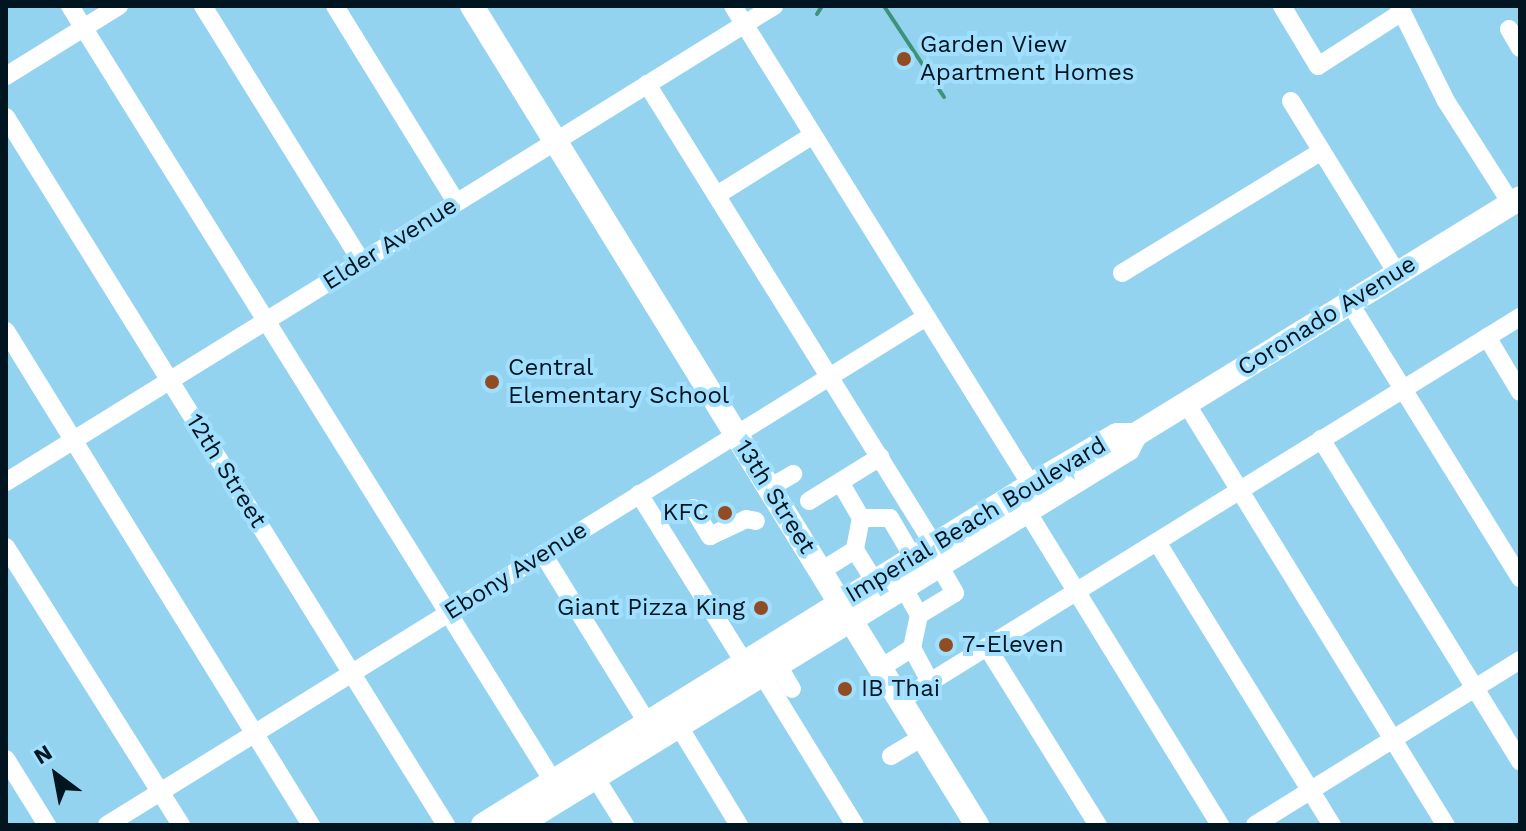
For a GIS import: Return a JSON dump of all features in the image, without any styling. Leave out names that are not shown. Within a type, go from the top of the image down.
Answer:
[{"type":"main road","name":"13th Street","points":[[472,6],[977,825]]},
{"type":"main road","name":"Coronado Avenue","points":[[1135,435],[1516,201]]},
{"type":"main road","name":"Imperial Beach Boulevard","points":[[502,822],[553,781],[663,724],[761,667],[846,610],[874,581],[929,556],[1029,498],[1128,449],[1135,435]]},
{"type":"main road","name":"Imperial Beach Boulevard","points":[[761,667],[846,610],[903,587],[929,556]]},
{"type":"main road","name":"Imperial Beach Boulevard","points":[[502,822],[595,777],[663,724]]},
{"type":"street","points":[[70,6],[264,322],[553,781]]},
{"type":"street","points":[[6,76],[119,6]]},
{"type":"street","points":[[203,6],[361,261]]},
{"type":"street","points":[[335,6],[456,202]]},
{"type":"street","points":[[733,6],[926,317],[1029,498],[1076,592],[1220,825]]},
{"type":"street","name":"Elder Avenue","points":[[6,482],[774,6]]},
{"type":"street","points":[[1282,6],[1318,66],[1400,9],[1446,101],[1516,201]]},
{"type":"street","points":[[1509,29],[1520,48]]},
{"type":"street","points":[[647,84],[831,375],[880,457],[929,556],[955,593],[919,615]]},
{"type":"street","points":[[1291,101],[1396,272]]},
{"type":"street","name":"12th Street","points":[[6,117],[446,825]]},
{"type":"street","points":[[717,195],[813,135]]},
{"type":"street","points":[[1122,273],[1322,151]]},
{"type":"street","points":[[1349,302],[1520,578]]},
{"type":"street","name":"Ebony Avenue","points":[[107,825],[926,317]]},
{"type":"street","points":[[901,700],[1520,317]]},
{"type":"street","points":[[6,331],[311,825]]},
{"type":"street","points":[[1487,337],[1520,392]]},
{"type":"street","points":[[1186,403],[1446,825]]},
{"type":"street","points":[[1321,439],[1520,761]]},
{"type":"street","points":[[809,501],[880,457]]},
{"type":"street","points":[[769,488],[793,474]]},
{"type":"street","points":[[840,482],[861,518],[855,550],[874,581]]},
{"type":"street","points":[[639,494],[761,667],[855,825]]},
{"type":"street","points":[[693,508],[710,536],[746,519],[756,521]]},
{"type":"street","points":[[861,518],[890,518],[929,556]]},
{"type":"street","points":[[1157,542],[1332,825]]},
{"type":"street","points":[[6,547],[181,825]]},
{"type":"street","points":[[821,571],[855,550]]},
{"type":"street","points":[[543,554],[739,825]]},
{"type":"street","points":[[903,587],[919,615],[912,648],[930,682]]},
{"type":"street","points":[[987,647],[1098,825]]},
{"type":"street","points":[[881,668],[912,648]]},
{"type":"street","points":[[1255,825],[1520,660]]},
{"type":"street","points":[[761,667],[792,689]]},
{"type":"street","points":[[891,756],[923,737]]},
{"type":"street","points":[[6,759],[47,825]]},
{"type":"street","points":[[595,777],[625,825]]},
{"type":"waterway","points":[[817,14],[822,6]]},
{"type":"waterway","points":[[884,6],[944,97]]},
{"type":"place","name":"Garden View Apartment Homes","points":[[904,59]]},
{"type":"place","name":"Central Elementary School","points":[[492,382]]},
{"type":"place","name":"KFC","points":[[725,513]]},
{"type":"place","name":"Giant Pizza King","points":[[761,608]]},
{"type":"place","name":"7-Eleven","points":[[946,645]]},
{"type":"place","name":"IB Thai","points":[[845,689]]}]
